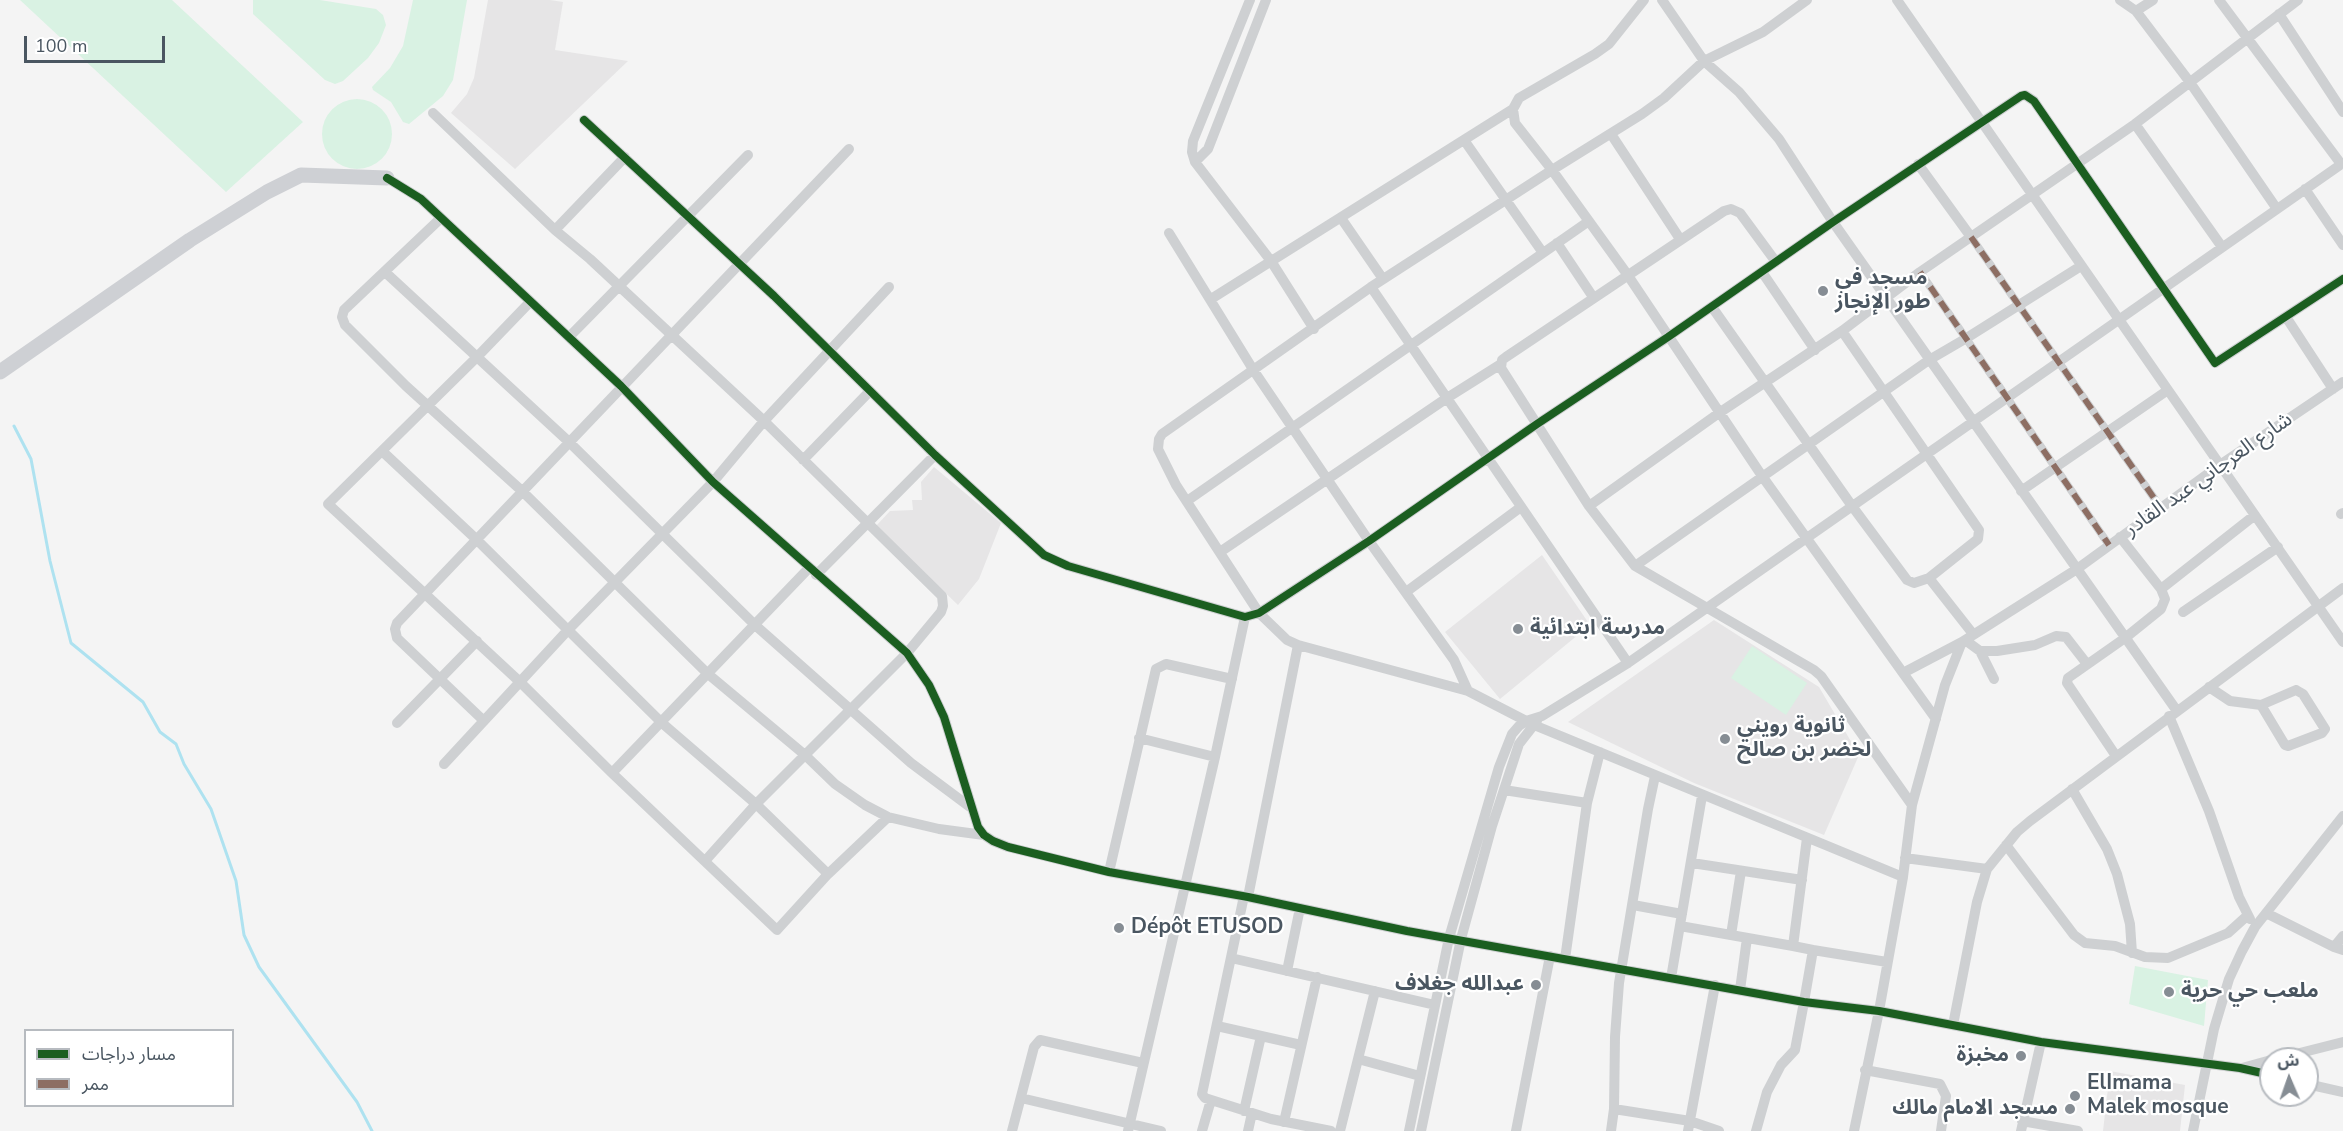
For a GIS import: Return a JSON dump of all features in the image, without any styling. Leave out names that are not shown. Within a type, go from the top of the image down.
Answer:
[{"type":"main road","points":[[0,372],[190,240],[267,192],[302,175],[387,178]]},
{"type":"street","points":[[1250,0],[1193,141],[1192,152],[1195,162],[1271,261],[1314,328]]},
{"type":"street","points":[[1195,162],[1209,145],[1266,0]]},
{"type":"street","points":[[1644,0],[1609,44],[1519,98],[1513,109],[1513,117],[1518,130],[1552,170],[1627,274],[1762,476],[1936,719]]},
{"type":"street","points":[[1662,0],[1704,62],[1727,80],[1762,118],[1786,149],[1886,300],[2125,638],[2173,713],[2239,897],[2255,927]]},
{"type":"street","points":[[1807,0],[1762,32],[1704,62],[1664,98],[1611,134],[1371,287],[1162,434],[1158,449],[1187,501],[1259,613],[1277,632],[1298,645],[1468,691],[1655,776],[1903,877]]},
{"type":"street","points":[[1898,0],[1980,122],[2343,642]]},
{"type":"street","points":[[2120,0],[2136,11],[2189,81],[2277,209]]},
{"type":"street","points":[[2136,11],[2153,0]]},
{"type":"street","points":[[1409,1131],[1449,938],[1499,767],[1512,734],[1628,663],[2342,163],[2219,0]]},
{"type":"street","points":[[1589,506],[1719,413],[1886,300],[1920,272],[2030,194],[2135,124],[2247,39],[2281,7],[2298,0]]},
{"type":"street","points":[[2281,7],[2343,112]]},
{"type":"street","points":[[584,120],[739,264],[935,455],[1044,555],[1068,566],[1245,617],[1259,613],[1369,541],[1537,424],[2021,96],[2025,95],[2034,101],[2215,363],[2343,279]]},
{"type":"street","points":[[1211,299],[1513,109]]},
{"type":"street","points":[[433,113],[555,230],[618,285],[764,421],[942,596],[944,601],[941,612],[907,653],[756,804],[705,861]]},
{"type":"street","points":[[2135,124],[2222,247]]},
{"type":"street","points":[[1611,134],[1680,239]]},
{"type":"street","points":[[1464,140],[1507,199],[1542,253]]},
{"type":"street","points":[[484,721],[395,634],[397,623],[568,441],[849,149]]},
{"type":"street","points":[[569,337],[748,155]]},
{"type":"street","points":[[555,230],[625,157]]},
{"type":"street","points":[[1918,164],[2161,508]]},
{"type":"street","points":[[387,178],[421,199],[621,386],[713,482],[907,653],[929,685],[944,717],[970,807],[984,835]]},
{"type":"street","points":[[2305,189],[2343,244]]},
{"type":"street","points":[[1220,552],[1501,364],[1506,357],[1593,297],[1724,211],[1736,210],[1740,213],[1776,262]]},
{"type":"street","points":[[441,218],[344,310],[342,321],[427,405],[522,491],[708,674],[850,795],[888,817],[939,829],[984,835],[1008,847],[1109,872],[1449,938],[1804,1002],[1879,1011],[2041,1042],[2259,1072]]},
{"type":"street","points":[[1341,218],[1383,279]]},
{"type":"street","points":[[1187,501],[1589,221]]},
{"type":"street","points":[[1169,233],[1292,428],[1454,660],[1468,691]]},
{"type":"street","points":[[1557,243],[1593,297]]},
{"type":"street","points":[[1635,566],[1929,360],[2081,266]]},
{"type":"street","points":[[385,272],[568,441],[755,625],[911,764],[970,807]]},
{"type":"street","points":[[1762,272],[1815,350]]},
{"type":"street","points":[[1920,272],[2109,545]]},
{"type":"street","points":[[444,764],[568,630],[713,482],[764,421],[890,287]]},
{"type":"street","points":[[1371,287],[1628,663]]},
{"type":"street","points":[[530,302],[328,504],[477,641],[777,930],[828,874],[888,817]]},
{"type":"street","points":[[1712,307],[1852,506],[1907,580],[1914,583],[1929,578],[1978,540],[1979,533],[1842,331]]},
{"type":"street","points":[[2286,317],[2338,386]]},
{"type":"street","points":[[1501,364],[1503,373],[1589,506],[1635,566],[1709,607],[1821,676],[1912,805]]},
{"type":"street","name":"شارع العرجاني عبد القادر","points":[[1903,673],[1966,638],[2077,569],[2220,465],[2338,386]]},
{"type":"street","points":[[2021,491],[2168,390]]},
{"type":"street","points":[[802,460],[870,391]]},
{"type":"street","points":[[382,451],[476,539],[662,723],[756,804],[828,874]]},
{"type":"street","points":[[612,773],[755,625],[867,524],[935,455]]},
{"type":"street","points":[[1406,592],[1521,507]]},
{"type":"street","points":[[2161,589],[2255,515]]},
{"type":"street","points":[[2116,756],[2067,683],[2068,678],[2125,638],[2163,607],[2165,599],[2161,589],[2120,537]]},
{"type":"street","points":[[2183,612],[2278,547]]},
{"type":"street","points":[[1929,578],[1966,638],[1980,651],[1994,679]]},
{"type":"street","points":[[1953,1025],[1977,902],[1987,868],[2006,845],[2023,827],[2072,789],[2343,588]]},
{"type":"street","points":[[1129,1128],[1245,617]]},
{"type":"street","points":[[1980,651],[2017,649],[2061,636],[2071,642],[2087,664]]},
{"type":"street","points":[[1854,1131],[1879,1011],[1903,877],[1912,805],[1946,685],[1966,638]]},
{"type":"street","points":[[397,723],[477,641]]},
{"type":"street","points":[[1298,645],[1246,897],[1202,1092],[1205,1098],[1248,1112],[1331,1131]]},
{"type":"street","points":[[1109,872],[1154,673],[1160,666],[1177,666],[1232,679]]},
{"type":"street","points":[[2209,687],[2230,701],[2261,705],[2268,704],[2290,691],[2300,691],[2325,727],[2324,730],[2291,745],[2285,744],[2261,705]]},
{"type":"street","points":[[1421,1131],[1461,939],[1519,744],[1534,721]]},
{"type":"street","points":[[1139,738],[1215,757]]},
{"type":"street","points":[[1566,959],[1587,803],[1600,752]]},
{"type":"street","points":[[1611,1131],[1614,1109],[1615,1036],[1621,968],[1655,776]]},
{"type":"street","points":[[2072,789],[2107,849],[2117,874],[2130,924],[2132,953]]},
{"type":"street","points":[[1504,790],[1587,803]]},
{"type":"street","points":[[1671,978],[1702,796]]},
{"type":"street","points":[[2193,1131],[2214,1029],[2229,979],[2255,927],[2343,816]]},
{"type":"street","points":[[1793,946],[1807,838]]},
{"type":"street","points":[[2006,845],[2074,935],[2091,945],[2115,946],[2151,958],[2168,958],[2228,933],[2248,915]]},
{"type":"street","points":[[1905,858],[1987,868]]},
{"type":"street","points":[[1692,863],[1802,880]]},
{"type":"street","points":[[1731,935],[1740,871]]},
{"type":"street","points":[[1633,905],[1683,914]]},
{"type":"street","points":[[1287,971],[1300,908]]},
{"type":"street","points":[[2266,913],[2338,949],[2343,936]]},
{"type":"street","points":[[1680,926],[1887,962]]},
{"type":"street","points":[[1740,990],[1747,938]]},
{"type":"street","points":[[1756,1131],[1767,1092],[1781,1065],[1795,1050],[1812,950]]},
{"type":"street","points":[[1516,1131],[1550,956]]},
{"type":"street","points":[[1231,958],[1435,1005]]},
{"type":"street","points":[[1284,1122],[1317,977]]},
{"type":"street","points":[[1689,1126],[1715,985]]},
{"type":"street","points":[[1340,1131],[1376,991]]},
{"type":"street","points":[[1217,1026],[1301,1045]]},
{"type":"street","points":[[1248,1131],[1248,1112],[1261,1036]]},
{"type":"street","points":[[1012,1131],[1034,1047],[1040,1040],[1143,1063]]},
{"type":"street","points":[[2041,1042],[2022,1126],[2078,1131]]},
{"type":"street","points":[[2319,1048],[2343,1042]]},
{"type":"street","points":[[1358,1059],[1420,1076]]},
{"type":"street","points":[[2240,1068],[2259,1063]]},
{"type":"street","points":[[1865,1070],[1940,1084],[1946,1096],[1941,1131]]},
{"type":"street","points":[[2319,1087],[2343,1092]]},
{"type":"street","points":[[1021,1098],[1129,1128],[1161,1131]]},
{"type":"street","points":[[1202,1131],[1211,1100]]},
{"type":"street","points":[[1614,1109],[1719,1131]]},
{"type":"shaded area","points":[[488,0],[563,2],[555,50],[628,61],[515,169],[451,113],[467,94],[474,78]]},
{"type":"shaded area","points":[[934,467],[1001,523],[979,579],[958,605],[876,526],[890,511],[913,510],[912,500],[922,500],[921,482]]},
{"type":"shaded area","name":"مدرسة ابتدائية","points":[[1542,555],[1590,625],[1500,699],[1445,632]]},
{"type":"shaded area","name":"ثانوية رويني لخضر بن صالح","points":[[1714,620],[1819,687],[1859,755],[1824,835],[1694,783],[1568,722]]},
{"type":"shaded area","points":[[2110,1071],[2185,1085],[2180,1131],[2103,1131]]},
{"type":"green space","points":[[20,0],[172,0],[303,122],[226,192]]},
{"type":"green space","points":[[253,0],[320,0],[376,9],[383,15],[386,25],[379,43],[368,58],[343,81],[335,84],[325,80],[253,14]]},
{"type":"green space","points":[[413,0],[467,0],[453,80],[443,96],[409,124],[403,122],[391,102],[372,87],[390,68],[403,46]]},
{"type":"green space","points":[[350,99],[364,99],[377,105],[386,114],[392,127],[390,147],[382,159],[364,169],[350,169],[337,163],[328,154],[322,141],[322,127],[328,114],[337,105]]},
{"type":"green space","points":[[1752,646],[1807,683],[1786,715],[1731,678]]},
{"type":"green space","name":"ملعب حي حرية","points":[[2135,966],[2208,980],[2204,1026],[2129,1004]]},
{"type":"waterway","points":[[14,426],[31,459],[50,561],[71,643],[143,702],[160,732],[176,744],[184,764],[211,809],[236,881],[244,935],[259,967],[357,1102],[372,1131]]},
{"type":"marked path","points":[[1971,237],[2161,508]]},
{"type":"marked path","points":[[1920,272],[2109,545]]},
{"type":"cycle path","points":[[584,120],[774,296],[935,455],[1044,555],[1068,566],[1245,617],[1259,613],[1369,541],[1537,424],[2021,96],[2025,95],[2034,101],[2215,363],[2343,279]]},
{"type":"cycle path","points":[[387,178],[421,199],[621,386],[713,482],[907,653],[929,685],[944,717],[978,827],[993,841],[1008,847],[1109,872],[1248,897],[1407,931],[1804,1002],[1879,1011],[2041,1042],[2259,1072]]},
{"type":"place","name":"مسجد في طور الإنجاز","points":[[1823,291]]},
{"type":"place","name":"مدرسة ابتدائية","points":[[1518,629]]},
{"type":"place","name":"ثانوية رويني لخضر بن صالح","points":[[1725,739]]},
{"type":"place","name":"Dépôt ETUSOD","points":[[1119,928]]},
{"type":"place","name":"عبدالله جغلاف","points":[[1536,985]]},
{"type":"place","name":"ملعب حي حرية","points":[[2169,992]]},
{"type":"place","name":"مخبزة","points":[[2021,1056]]},
{"type":"place","name":"ElImama Malek mosque","points":[[2075,1096]]},
{"type":"place","name":"مسجد الامام مالك","points":[[2070,1109]]}]
